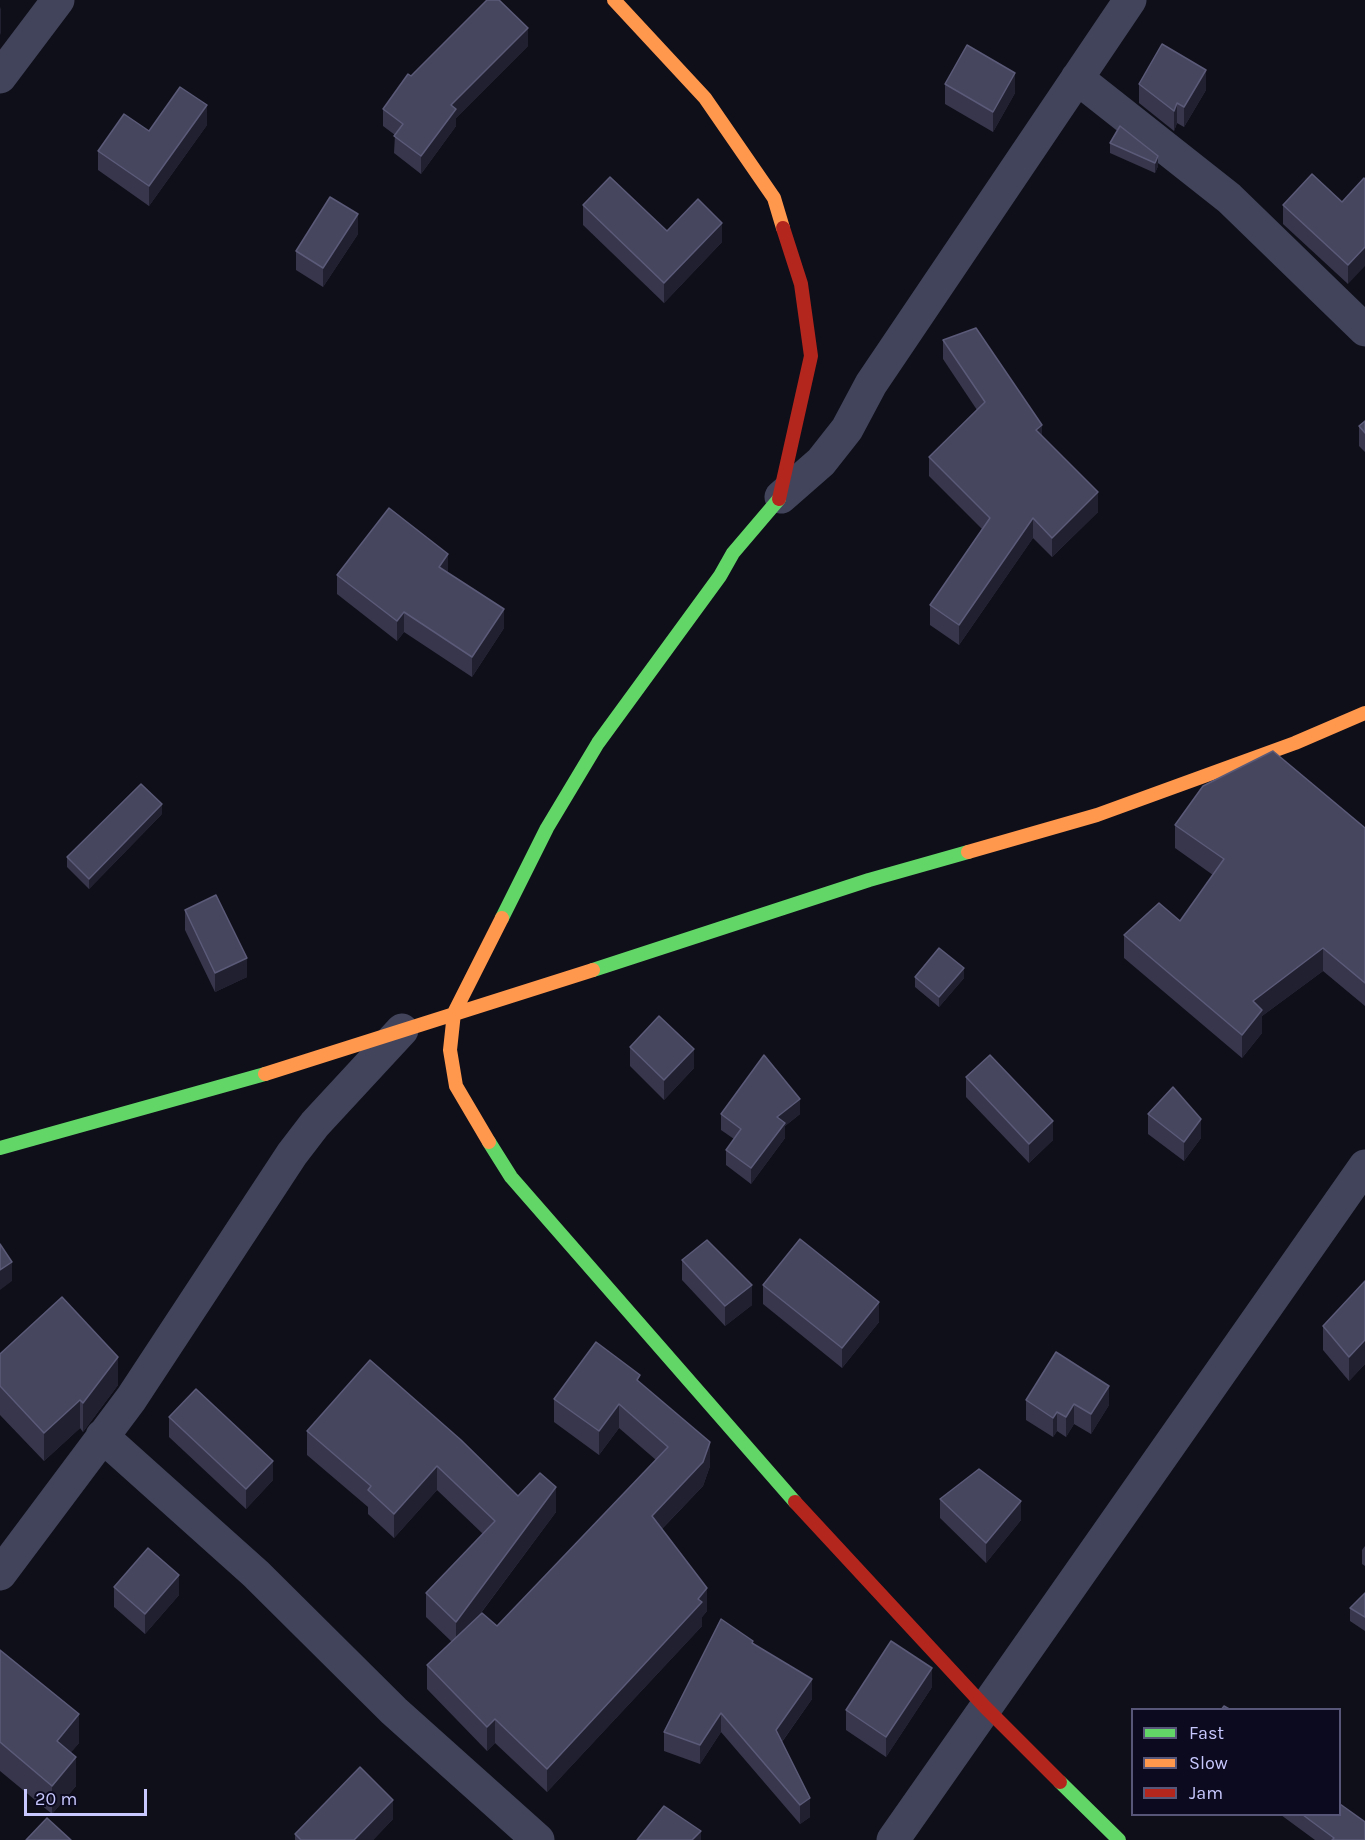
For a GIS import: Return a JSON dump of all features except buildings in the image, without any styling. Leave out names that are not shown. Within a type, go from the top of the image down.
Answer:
[{"type":"street","points":[[0,77],[58,0]]},
{"type":"street","points":[[614,0],[705,98],[774,198],[801,284],[811,356],[781,497]]},
{"type":"street","points":[[1119,1840],[985,1707],[764,1469],[512,1177],[470,1113],[456,1086],[450,1050],[454,1013],[547,828],[598,743],[720,576],[734,553],[781,497],[821,462],[847,429],[871,384],[1130,0]]},
{"type":"street","points":[[1077,78],[1229,198],[1365,330]]},
{"type":"street","points":[[0,1148],[321,1058],[869,880],[1097,815],[1294,743],[1365,713]]},
{"type":"street","points":[[0,1574],[131,1399],[292,1154],[315,1124],[402,1030]]},
{"type":"street","points":[[893,1840],[1365,1166]]},
{"type":"street","points":[[102,1436],[256,1574],[394,1711],[538,1840]]},
{"type":"traffic: fast","points":[[502,918],[547,828],[598,743],[720,576],[733,553],[779,499]]},
{"type":"traffic: fast","points":[[593,970],[869,880],[968,852]]},
{"type":"traffic: fast","points":[[0,1148],[265,1074]]},
{"type":"traffic: fast","points":[[489,1142],[511,1177],[795,1502]]},
{"type":"traffic: fast","points":[[1060,1782],[1119,1840]]},
{"type":"traffic: slow","points":[[614,0],[705,98],[774,198],[783,228]]},
{"type":"traffic: slow","points":[[968,852],[1097,815],[1295,743],[1365,713]]},
{"type":"traffic: slow","points":[[489,1142],[456,1086],[450,1050],[454,1013],[502,918]]},
{"type":"traffic: slow","points":[[265,1074],[593,970]]},
{"type":"traffic: jam","points":[[779,499],[811,356],[801,284],[783,228]]},
{"type":"traffic: jam","points":[[795,1502],[985,1707],[1060,1782]]}]
